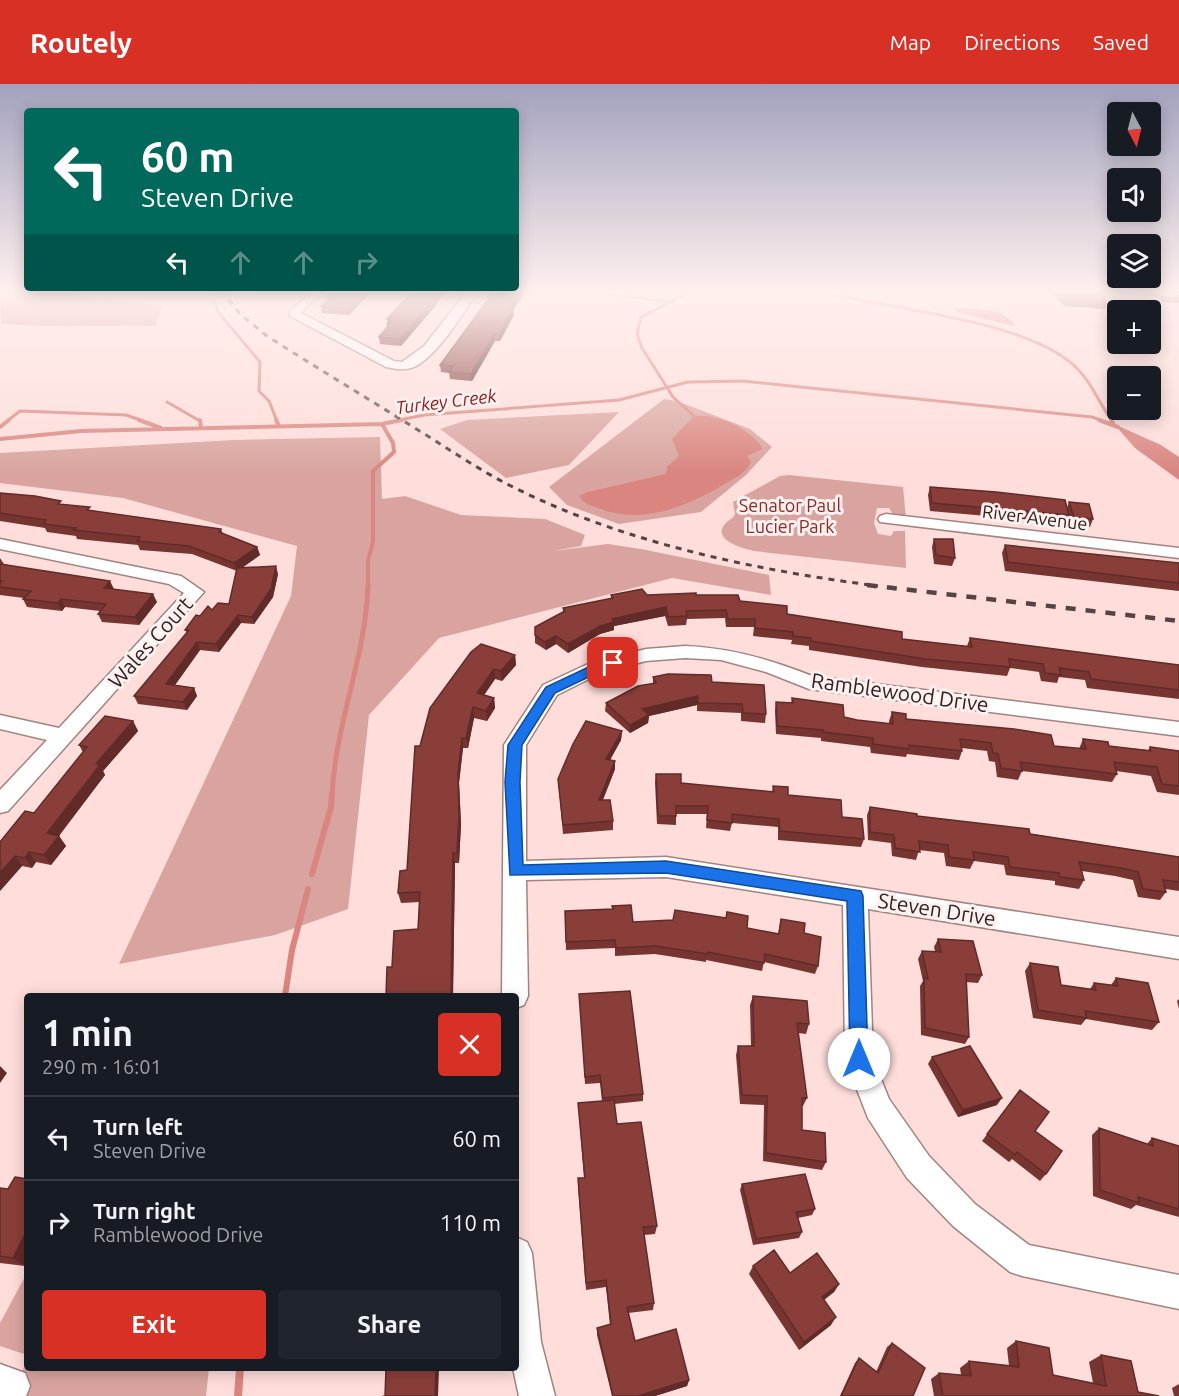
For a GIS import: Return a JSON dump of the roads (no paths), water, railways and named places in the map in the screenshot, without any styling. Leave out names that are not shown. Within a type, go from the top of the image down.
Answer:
[{"type":"street","points":[[365,351],[390,364],[402,367],[413,363],[424,351]]},
{"type":"street","name":"River Avenue","points":[[886,519],[1179,553]]},
{"type":"street","name":"Wales Court","points":[[0,544],[175,580],[195,592],[0,805]]},
{"type":"street","name":"Ramblewood Drive","points":[[515,993],[513,782],[515,745],[550,690],[597,668],[646,655],[685,652],[721,654],[772,667],[809,682],[1179,729]]},
{"type":"street","points":[[0,722],[64,736]]},
{"type":"street","name":"Steven Drive","points":[[515,871],[666,867],[1179,948]]},
{"type":"street","points":[[855,896],[859,1059],[878,1108],[918,1167],[964,1215],[1022,1260],[1179,1292]]},
{"type":"street","points":[[519,1286],[524,1342],[537,1396]]},
{"type":"waterway","points":[[251,351],[260,362],[259,391],[269,401],[277,421]]},
{"type":"waterway","points":[[644,351],[667,387]]},
{"type":"waterway","points":[[1053,351],[1077,368],[1112,421]]},
{"type":"waterway","name":"Turkey Creek","points":[[667,387],[688,382],[743,381],[1092,417],[1103,421]]},
{"type":"waterway","name":"Turkey Creek","points":[[395,421],[424,415],[619,400],[667,387]]},
{"type":"waterway","points":[[667,387],[673,397],[694,416]]},
{"type":"waterway","points":[[167,402],[200,421]]},
{"type":"waterway","name":"Turkey Creek","points":[[7,421],[20,411],[126,415],[143,421]]},
{"type":"waterway","name":"Turkey Creek","points":[[0,427],[9,420]]},
{"type":"waterway","name":"Turkey Creek","points":[[139,420],[161,428]]},
{"type":"waterway","points":[[200,420],[201,428]]},
{"type":"waterway","name":"Turkey Creek","points":[[276,420],[279,426]]},
{"type":"waterway","name":"Turkey Creek","points":[[382,424],[402,420]]},
{"type":"waterway","name":"Turkey Creek","points":[[1099,420],[1118,427]]},
{"type":"waterway","name":"Turkey Creek","points":[[0,439],[81,431],[382,424]]},
{"type":"waterway","points":[[368,585],[368,561],[373,542],[373,471],[394,452],[393,443],[382,424]]},
{"type":"waterway","points":[[332,796],[334,769],[362,638],[368,585]]},
{"type":"waterway","points":[[312,874],[331,807],[332,794]]},
{"type":"waterway","points":[[285,993],[292,950],[308,889]]},
{"type":"waterway","points":[[238,1396],[240,1371]]},
{"type":"railway","points":[[291,351],[487,473],[554,506],[644,538],[690,551],[784,572],[878,586]]},
{"type":"railway","points":[[867,585],[1179,621]]},
{"type":"park label","name":"Senator Paul Lucier Park","points":[[790,515]]}]
